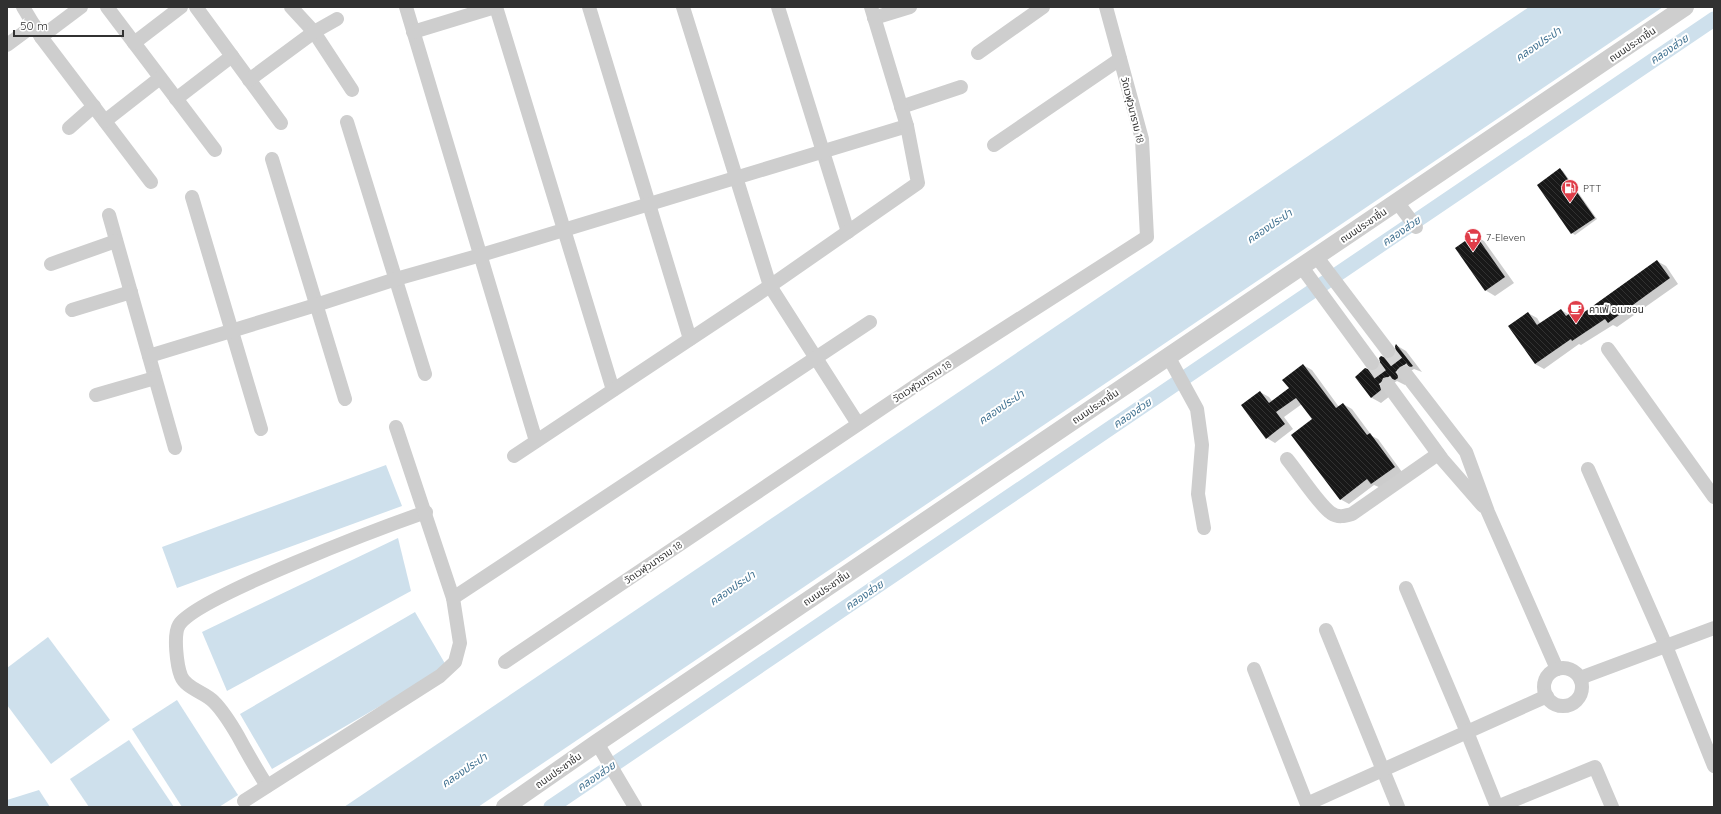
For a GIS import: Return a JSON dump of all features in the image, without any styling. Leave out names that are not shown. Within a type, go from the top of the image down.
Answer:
[{"type":"street","points":[[23,7],[38,31],[151,182]]},
{"type":"street","points":[[7,45],[38,31],[81,7]]},
{"type":"street","points":[[107,7],[215,150]]},
{"type":"street","points":[[134,43],[181,7]]},
{"type":"street","points":[[290,7],[314,32],[352,90]]},
{"type":"street","points":[[406,7],[536,441]]},
{"type":"street","points":[[413,32],[496,7],[614,390]]},
{"type":"street","points":[[589,7],[690,339]]},
{"type":"street","points":[[683,7],[735,178],[770,286],[858,424]]},
{"type":"street","points":[[778,7],[848,232]]},
{"type":"street","points":[[514,456],[770,286],[918,183],[907,126],[872,13],[910,7]]},
{"type":"street","points":[[978,53],[1043,7]]},
{"type":"street","name":"วัดเวฬุวนาราม 18","points":[[505,662],[927,378],[1147,237],[1142,139],[1106,7]]},
{"type":"street","name":"ถนนประชาชื่น","points":[[505,807],[597,743],[1301,266],[1400,206],[1685,7]]},
{"type":"street","points":[[200,8],[232,56],[281,123]]},
{"type":"street","points":[[250,80],[314,32],[337,19]]},
{"type":"street","points":[[176,99],[232,56]]},
{"type":"street","points":[[994,145],[1120,59]]},
{"type":"street","points":[[105,121],[160,78]]},
{"type":"street","points":[[901,107],[961,87]]},
{"type":"street","points":[[69,128],[94,106]]},
{"type":"street","points":[[347,122],[425,374]]},
{"type":"street","points":[[149,356],[396,279],[649,205],[907,126]]},
{"type":"street","points":[[272,159],[345,399]]},
{"type":"street","points":[[192,197],[261,429]]},
{"type":"street","points":[[1400,206],[1416,227]]},
{"type":"street","points":[[109,215],[175,448]]},
{"type":"street","points":[[51,264],[116,241]]},
{"type":"street","points":[[1316,256],[1388,351]]},
{"type":"street","points":[[1301,266],[1372,363]]},
{"type":"street","points":[[72,310],[131,292]]},
{"type":"street","points":[[453,598],[870,322]]},
{"type":"street","points":[[1608,349],[1714,497]]},
{"type":"street","points":[[1168,356],[1197,409],[1202,445],[1198,494],[1204,528]]},
{"type":"street","points":[[1405,372],[1466,452],[1488,512],[1557,669]]},
{"type":"street","points":[[96,395],[155,378]]},
{"type":"street","points":[[1388,385],[1438,454],[1488,512]]},
{"type":"street","points":[[244,801],[440,676],[455,662],[460,643],[453,598],[426,512],[396,427]]},
{"type":"street","points":[[1287,459],[1324,506],[1332,514],[1344,517],[1352,514],[1438,454]]},
{"type":"street","points":[[1588,469],[1666,646],[1714,766]]},
{"type":"street","points":[[267,786],[223,711],[213,700],[191,687],[181,677],[176,642],[178,626],[192,613],[234,590],[391,524],[426,512]]},
{"type":"street","points":[[1406,588],[1497,807],[1595,767],[1612,807]]},
{"type":"street","points":[[1580,678],[1714,628]]},
{"type":"street","points":[[1326,630],[1398,807]]},
{"type":"street","points":[[1254,669],[1308,806],[1383,769],[1547,696]]},
{"type":"street","points":[[1557,669],[1570,670],[1580,678],[1582,691],[1580,697],[1575,702],[1563,706],[1557,705],[1547,696],[1545,684],[1547,678],[1557,669]]},
{"type":"street","points":[[597,743],[608,765],[635,807]]},
{"type":"water","name":"คลองประปา","points":[[1529,7],[1663,7],[478,807],[344,807]]},
{"type":"water","points":[[386,465],[402,506],[177,588],[162,547]]},
{"type":"water","points":[[398,538],[411,591],[227,691],[202,632]]},
{"type":"water","points":[[415,612],[447,667],[272,769],[240,714]]},
{"type":"water","points":[[48,637],[110,720],[51,764],[7,705],[7,668]]},
{"type":"water","points":[[177,700],[238,795],[219,807],[182,807],[132,729]]},
{"type":"water","points":[[129,740],[174,807],[89,807],[70,779]]},
{"type":"water","points":[[39,790],[50,807],[7,807],[7,800]]},
{"type":"building","points":[[1560,168],[1595,218],[1571,234],[1537,185]]},
{"type":"building","points":[[1475,234],[1505,277],[1485,291],[1455,248]]},
{"type":"building","points":[[1657,260],[1670,278],[1608,323],[1605,319],[1572,341],[1571,339],[1535,364],[1508,326],[1528,312],[1537,325],[1561,309],[1566,316],[1579,307],[1583,313]]},
{"type":"building","points":[[1396,344],[1413,366],[1411,367],[1404,365],[1400,367],[1397,370],[1398,378],[1395,380],[1387,377],[1383,378],[1380,386],[1381,390],[1371,398],[1355,377],[1365,368],[1373,371],[1377,370],[1380,362],[1379,358],[1381,356],[1389,359],[1393,358],[1396,354]]},
{"type":"building","points":[[1303,364],[1336,408],[1343,403],[1367,435],[1370,433],[1395,467],[1371,484],[1367,479],[1340,500],[1291,435],[1312,419],[1296,398],[1276,412],[1285,424],[1266,439],[1241,405],[1260,391],[1269,403],[1289,388],[1282,380]]},
{"type":"waterway","name":"คลองส่วย","points":[[551,807],[1714,19]]},
{"type":"tunnel","points":[[1388,351],[1405,373]]},
{"type":"tunnel","points":[[1372,363],[1388,385]]},
{"type":"place","name":"PTT","points":[[1570,203]]},
{"type":"place","name":"7-Eleven","points":[[1473,252]]},
{"type":"place","name":"คาเฟ่ อเมซอน","points":[[1576,324]]}]
